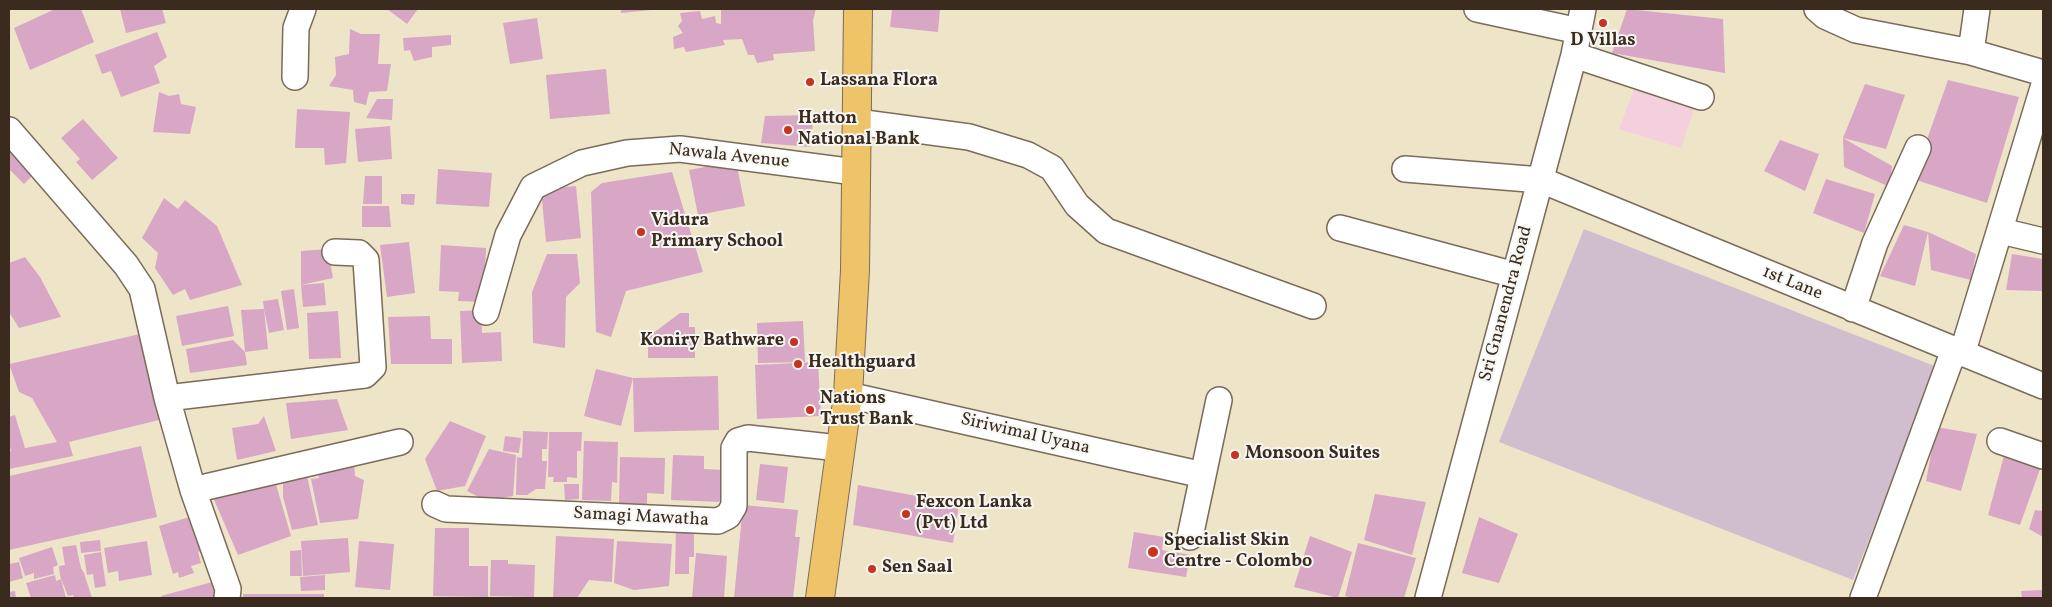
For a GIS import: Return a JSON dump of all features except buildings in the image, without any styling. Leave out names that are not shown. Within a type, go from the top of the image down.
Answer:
[{"type":"main road","points":[[820,598],[839,448],[848,395],[855,270],[858,9]]},
{"type":"street","points":[[295,77],[296,28],[303,9]]},
{"type":"street","points":[[1477,9],[1579,32],[1701,97]]},
{"type":"street","points":[[1818,9],[1825,16],[1856,30],[1971,52],[2043,73]]},
{"type":"street","points":[[1971,52],[1977,9]]},
{"type":"street","name":"Sri Gnanendra Road","points":[[1428,598],[1579,32]]},
{"type":"street","points":[[1863,598],[1958,352],[2001,230],[2043,88]]},
{"type":"street","points":[[858,122],[969,137],[1028,155],[1052,168],[1077,205],[1106,230],[1313,306]]},
{"type":"street","points":[[9,130],[126,265],[142,289],[167,398],[192,490],[228,589],[227,598]]},
{"type":"street","points":[[1853,309],[1875,243],[1918,148]]},
{"type":"street","name":"Nawala Avenue","points":[[486,312],[508,235],[533,187],[582,163],[627,153],[680,149],[855,172]]},
{"type":"street","name":"1st Lane","points":[[1405,169],[1541,180],[2043,386]]},
{"type":"street","points":[[1340,228],[1515,275]]},
{"type":"street","points":[[2001,230],[2043,242]]},
{"type":"street","points":[[167,398],[365,375],[373,367],[366,260],[359,253],[335,252]]},
{"type":"street","name":"Siriwimal Uyana","points":[[848,395],[1203,475]]},
{"type":"street","points":[[1190,537],[1219,400]]},
{"type":"street","name":"Samagi Mawatha","points":[[435,504],[446,509],[718,521],[728,516],[734,506],[734,448],[738,441],[748,438],[839,448]]},
{"type":"street","points":[[2000,440],[2043,456]]},
{"type":"street","points":[[192,490],[400,442]]},
{"type":"shaded area","name":"D Villas","points":[[1637,82],[1697,101],[1681,148],[1619,129]]},
{"type":"shaded area","points":[[1584,229],[1937,367],[1853,580],[1499,442]]},
{"type":"place","name":"D Villas","points":[[1603,23]]},
{"type":"place","name":"Lassana Flora","points":[[810,82]]},
{"type":"place","name":"Hatton National Bank","points":[[788,130]]},
{"type":"place","name":"Vidura Primary School","points":[[641,232]]},
{"type":"place","name":"Koniry Bathware","points":[[794,342]]},
{"type":"place","name":"Healthguard","points":[[798,364]]},
{"type":"place","name":"Nations Trust Bank","points":[[810,410]]},
{"type":"place","name":"Monsoon Suites","points":[[1235,455]]},
{"type":"place","name":"Fexcon Lanka (Pvt) Ltd","points":[[906,514]]},
{"type":"place","name":"Specialist Skin Centre - Colombo","points":[[1153,552]]},
{"type":"place","name":"Sen Saal","points":[[872,569]]}]
